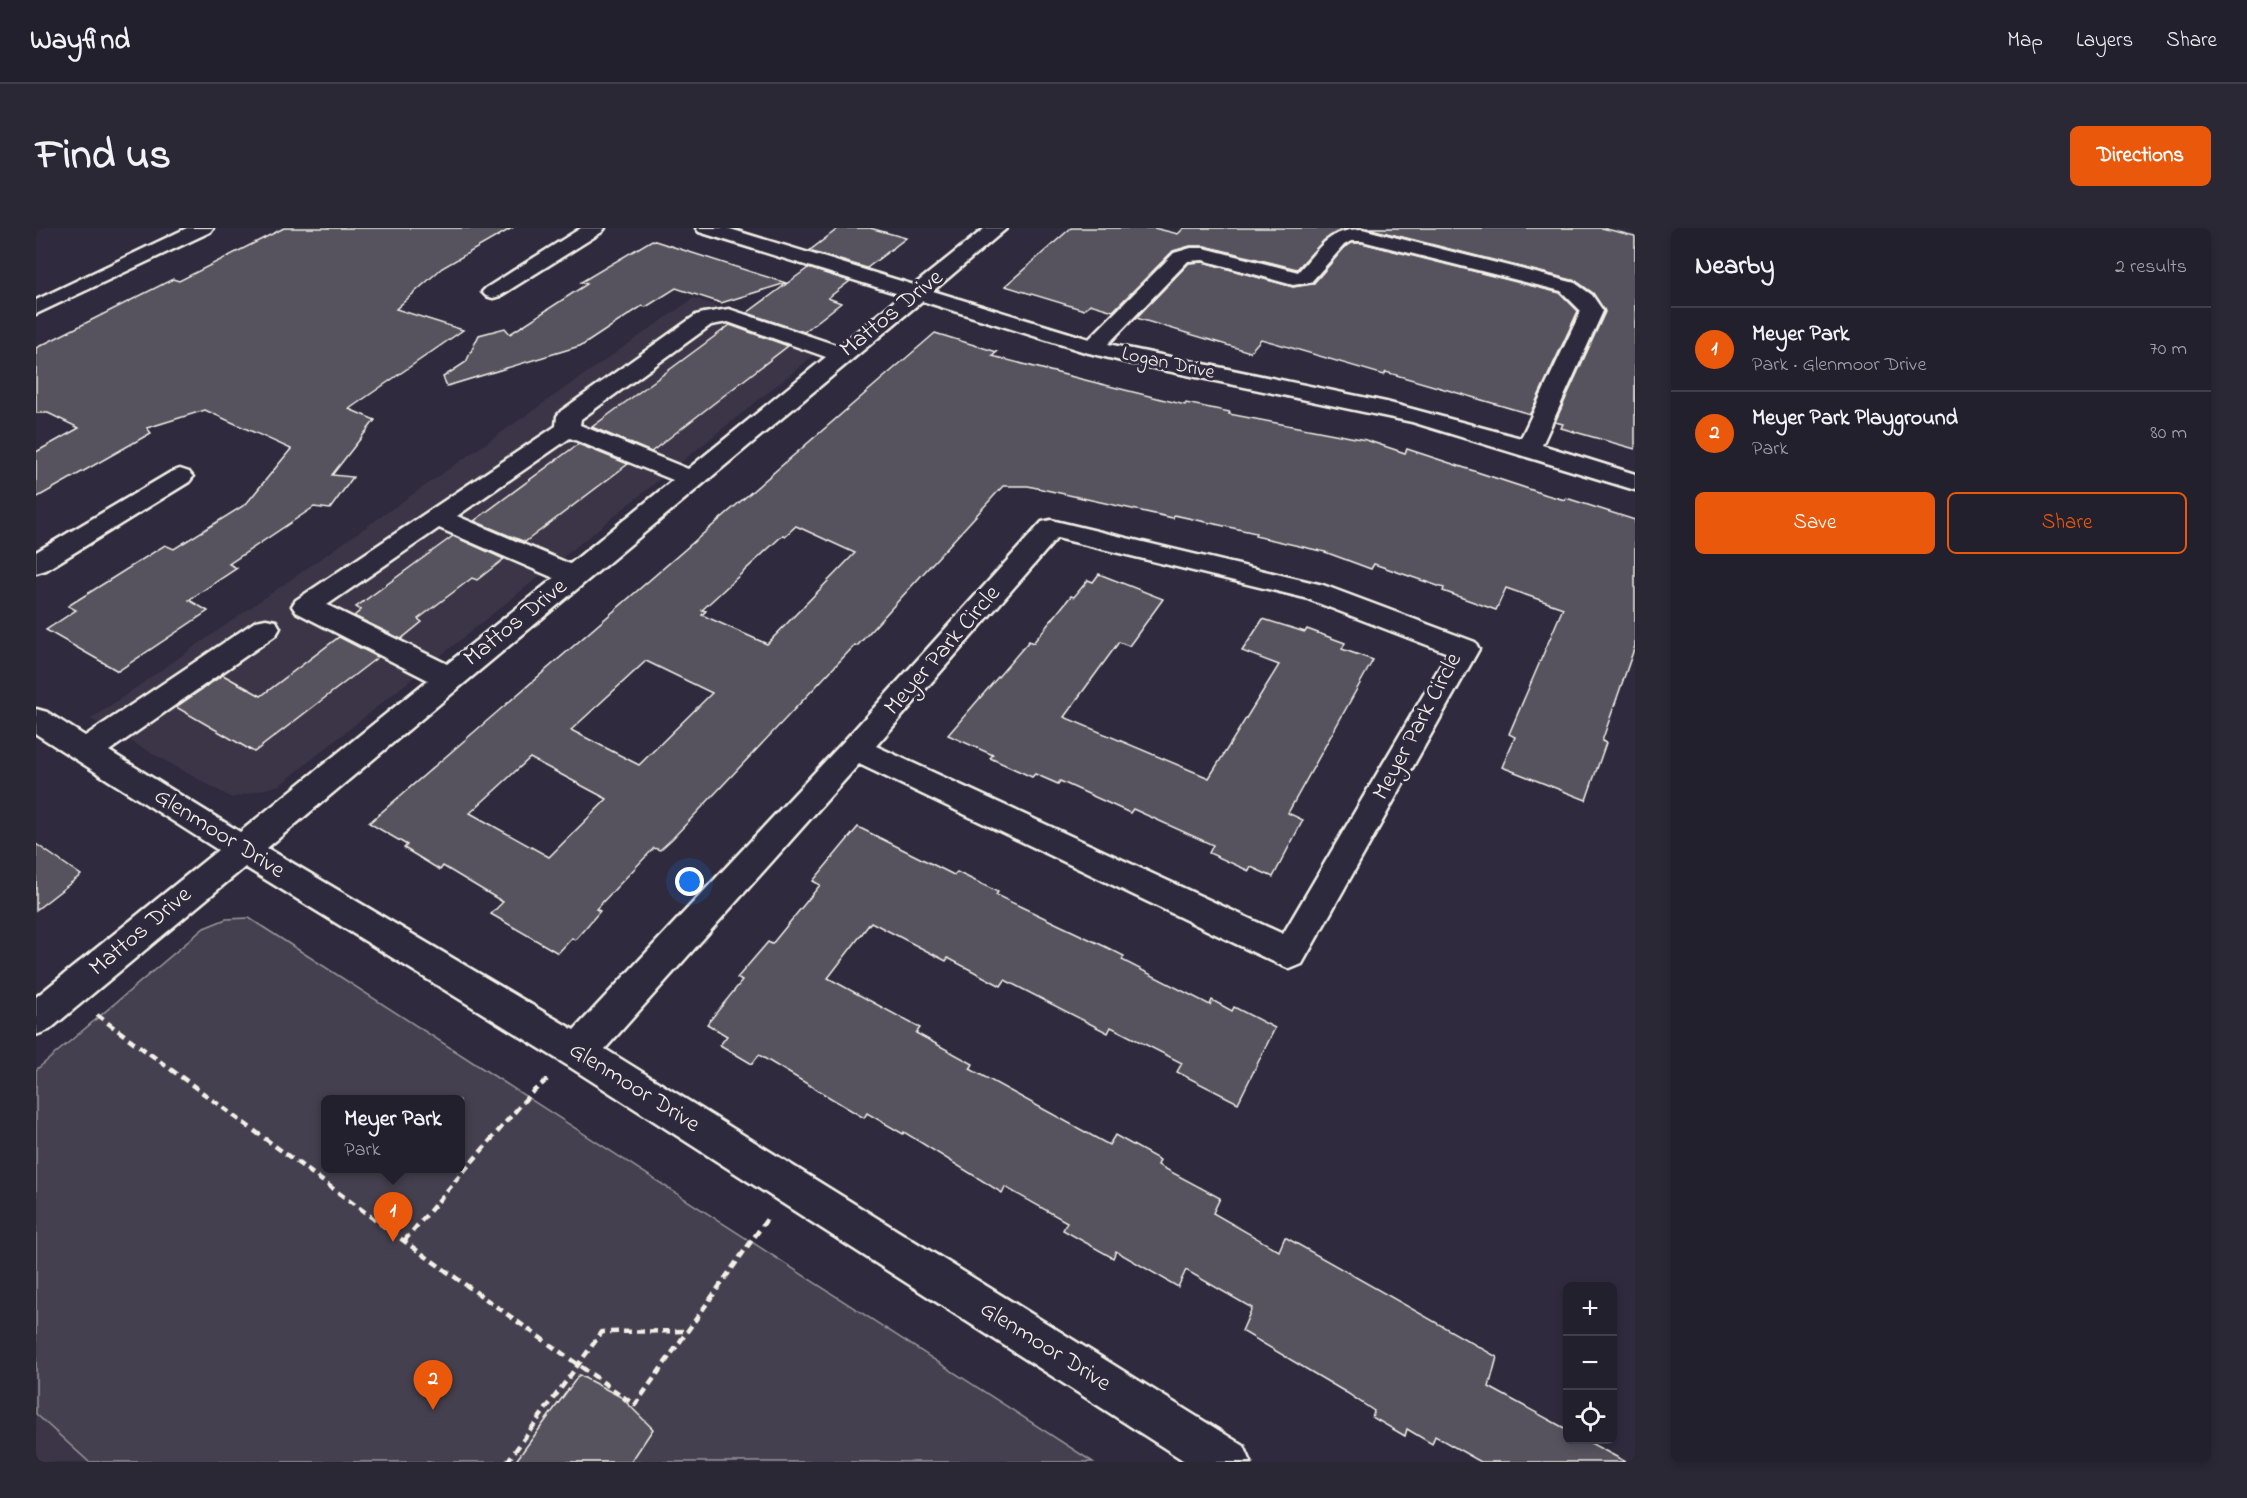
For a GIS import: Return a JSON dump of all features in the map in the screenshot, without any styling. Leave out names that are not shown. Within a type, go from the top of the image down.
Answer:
[{"type":"street","points":[[36,308],[203,228]]},
{"type":"street","points":[[493,292],[595,228]]},
{"type":"street","name":"Logan Drive","points":[[706,228],[1093,347],[1136,358],[1386,409],[1635,482]]},
{"type":"street","name":"Mattos Drive","points":[[36,1019],[997,228]]},
{"type":"street","points":[[1093,347],[1181,257],[1204,254],[1293,279],[1304,279],[1337,241],[1347,235],[1362,235],[1568,287],[1584,300],[1592,311],[1528,449]]},
{"type":"street","points":[[568,429],[569,416],[704,320],[729,315],[843,355]]},
{"type":"street","points":[[568,429],[692,479]]},
{"type":"street","points":[[449,678],[306,606],[568,429]]},
{"type":"street","points":[[36,564],[180,477]]},
{"type":"street","points":[[436,517],[574,576]]},
{"type":"street","name":"Meyer Park Circle","points":[[578,1053],[855,749],[1051,528],[1313,591],[1465,649],[1290,954],[855,749]]},
{"type":"street","points":[[86,751],[266,628]]},
{"type":"street","name":"Glenmoor Drive","points":[[36,720],[242,849],[578,1053],[1228,1462]]},
{"type":"path","points":[[69,992],[404,1240],[634,1405],[789,1187]]},
{"type":"path","points":[[465,1169],[530,1094],[578,1053]]},
{"type":"path","points":[[404,1240],[462,1173]]},
{"type":"path","points":[[507,1462],[602,1332],[687,1331]]},
{"type":"shaded area","points":[[694,298],[828,344],[280,785],[232,798],[91,719]]},
{"type":"shaded area","points":[[249,918],[1093,1462],[89,1462],[36,1414],[36,1070],[204,928],[226,919]]},
{"type":"shaded area","points":[[36,1414],[89,1462],[36,1462]]},
{"type":"building","points":[[284,228],[512,228],[442,268],[396,309],[463,330],[349,409],[375,420],[332,475],[353,477],[330,509],[314,507],[229,564],[237,568],[189,600],[208,611],[118,671],[46,630],[76,610],[68,606],[165,545],[174,549],[246,504],[291,449],[205,410],[147,428],[151,433],[36,498],[36,452],[79,428],[48,413],[36,413],[36,348],[173,279],[179,281]]},
{"type":"building","points":[[839,228],[870,228],[906,238],[867,268],[809,251]]},
{"type":"building","points":[[1071,228],[1154,228],[1178,234],[1184,228],[1349,228],[1324,240],[1297,269],[1205,246],[1190,246],[1173,251],[1113,311],[1090,304],[1084,310],[1005,286]]},
{"type":"building","points":[[1367,228],[1602,228],[1635,236],[1635,449],[1561,428],[1563,424],[1555,422],[1605,312],[1593,293],[1576,281]]},
{"type":"building","points":[[652,240],[786,283],[721,303],[676,288],[646,307],[642,306],[583,345],[447,386],[443,377],[466,362],[479,335],[505,328],[510,334],[587,284],[581,282]]},
{"type":"building","points":[[1352,243],[1362,243],[1560,293],[1578,311],[1530,414],[1261,339],[1250,352],[1136,318],[1189,263],[1203,262],[1293,287],[1313,284],[1345,247]]},
{"type":"building","points":[[808,268],[850,281],[828,298],[841,303],[804,332],[747,313]]},
{"type":"building","points":[[730,325],[788,346],[651,452],[592,427]]},
{"type":"building","points":[[935,333],[997,352],[992,356],[1185,405],[1186,403],[1230,412],[1229,414],[1366,440],[1405,453],[1407,449],[1547,495],[1565,500],[1566,498],[1635,520],[1635,646],[1602,741],[1606,743],[1586,800],[1502,767],[1515,737],[1509,734],[1563,608],[1506,588],[1496,610],[1443,591],[1444,588],[1374,564],[1371,569],[1325,552],[1255,536],[1256,533],[1174,515],[1173,518],[1028,486],[1003,486],[857,646],[855,645],[672,839],[660,850],[654,848],[596,909],[600,911],[575,940],[572,938],[558,953],[491,914],[503,902],[443,866],[440,870],[404,848],[407,845],[369,823]],"holes":[[[796,526],[855,553],[767,644],[702,615],[706,611],[702,610],[783,535],[785,536]],[[646,661],[712,693],[639,765],[571,730]],[[530,758],[607,799],[549,857],[470,813]]]},
{"type":"building","points":[[578,444],[628,464],[525,542],[474,521]]},
{"type":"building","points":[[453,536],[504,559],[477,580],[472,578],[418,619],[422,622],[401,639],[354,616],[361,610],[356,607]]},
{"type":"building","points":[[1099,574],[1163,599],[1129,646],[1119,642],[1064,717],[1209,778],[1279,665],[1242,651],[1263,619],[1305,632],[1307,629],[1345,643],[1342,649],[1373,660],[1288,813],[1303,820],[1273,877],[1251,867],[1249,871],[1209,853],[1213,845],[1133,809],[1130,813],[1060,781],[1058,784],[1035,774],[1032,777],[990,758],[993,755],[948,735],[1029,641],[1033,643],[1071,596],[1074,597],[1088,580],[1093,582]]},
{"type":"building","points":[[339,637],[378,657],[254,752],[176,707],[223,675],[261,696]]},
{"type":"building","points":[[858,827],[954,875],[957,872],[998,892],[996,895],[1124,956],[1122,960],[1210,1005],[1212,1000],[1232,1011],[1234,1007],[1275,1028],[1238,1103],[1177,1072],[1182,1063],[1111,1027],[1108,1033],[1005,980],[1001,986],[948,958],[946,961],[871,922],[828,978],[920,1028],[916,1033],[973,1064],[970,1069],[1109,1145],[1115,1135],[1160,1160],[1158,1165],[1220,1198],[1213,1213],[1279,1251],[1285,1237],[1497,1357],[1489,1387],[1563,1427],[1563,1444],[1592,1444],[1626,1462],[1481,1462],[1435,1436],[1432,1444],[1407,1429],[1405,1436],[1372,1417],[1374,1411],[1347,1393],[1242,1331],[1252,1308],[1186,1270],[1178,1287],[1116,1251],[1113,1258],[1063,1230],[1067,1222],[1005,1187],[1002,1193],[904,1132],[903,1134],[867,1113],[864,1118],[759,1055],[752,1064],[720,1045],[727,1036],[707,1024],[742,981],[737,978],[768,942],[772,944],[820,885],[813,881]]},
{"type":"building","points":[[36,844],[81,875],[36,910]]},
{"type":"building","points":[[579,1375],[621,1397],[653,1429],[631,1462],[515,1462]]},
{"type":"place","name":"Meyer Park","points":[[393,1242]]},
{"type":"place","name":"Meyer Park Playground","points":[[433,1410]]}]
